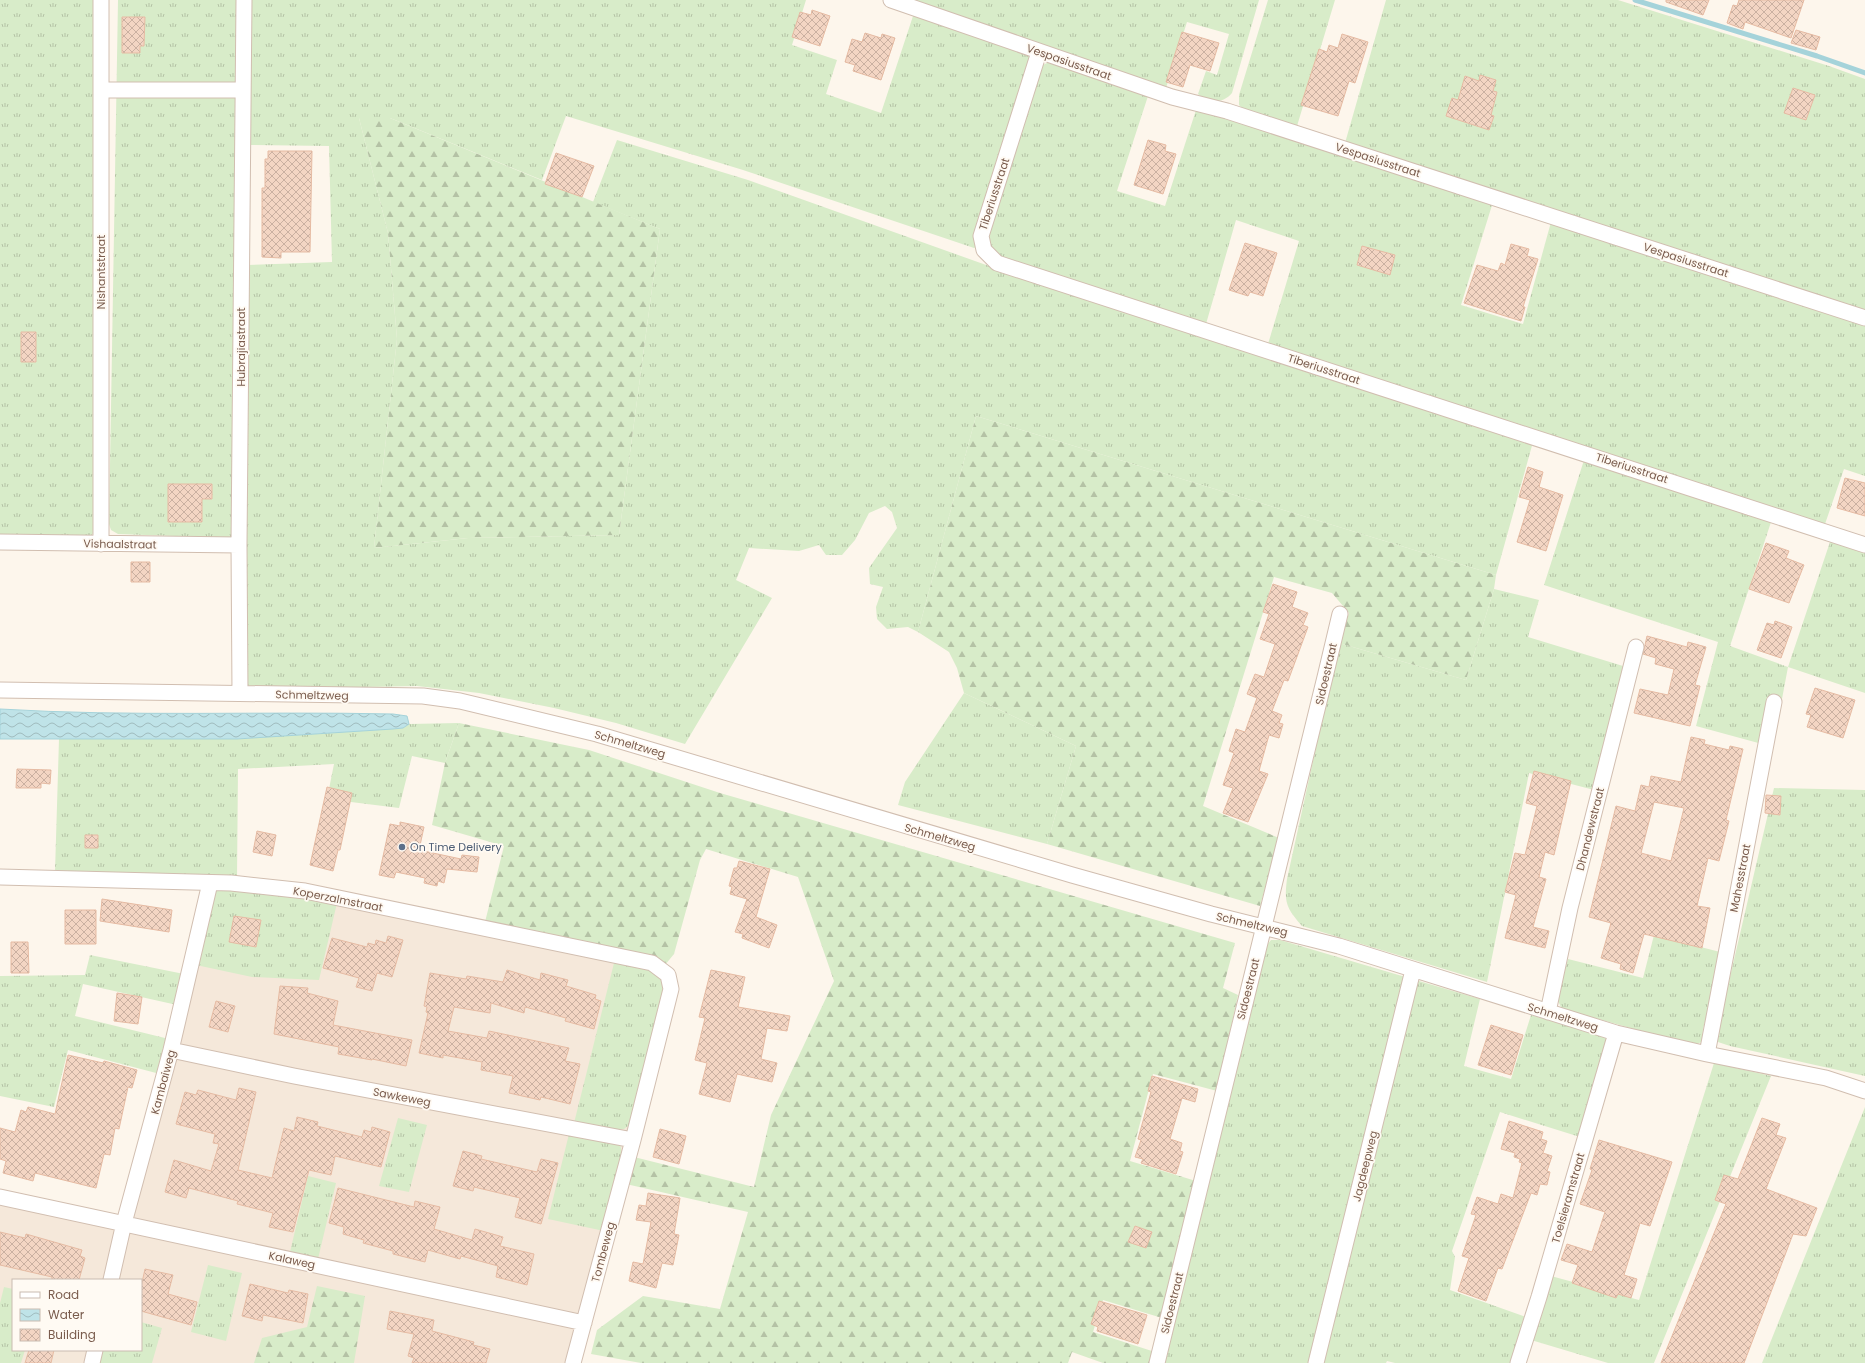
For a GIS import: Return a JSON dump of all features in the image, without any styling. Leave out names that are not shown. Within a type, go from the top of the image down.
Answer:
[{"type":"street","name":"Nishantstraat","points":[[101,0],[101,544]]},
{"type":"street","name":"Hubrajiastraat","points":[[240,693],[239,545],[244,0]]},
{"type":"street","name":"Vespasiusstraat","points":[[891,0],[1172,97],[1227,111],[1865,318]]},
{"type":"street","name":"Tiberiusstraat","points":[[1039,52],[981,236],[984,250],[997,263],[1865,545]]},
{"type":"street","points":[[101,90],[243,90]]},
{"type":"street","name":"Vishaalstraat","points":[[0,542],[239,545]]},
{"type":"street","name":"Sidoestraat","points":[[1157,1363],[1287,838],[1340,614]]},
{"type":"street","name":"Dhandewstraat","points":[[1548,1012],[1570,908],[1636,647]]},
{"type":"street","name":"Schmeltzweg","points":[[0,690],[423,696],[460,701],[596,734],[777,786],[861,814],[1072,875],[1211,914],[1264,926],[1339,946],[1616,1033],[1707,1054],[1826,1078],[1865,1091]]},
{"type":"street","name":"Mahesstraat","points":[[1707,1054],[1774,702]]},
{"type":"street","name":"Koperzalmstraat","points":[[0,877],[231,883],[304,891],[652,963],[668,975]]},
{"type":"street","name":"Kambaiweg","points":[[111,1279],[124,1223],[171,1050],[210,883]]},
{"type":"street","name":"Jagdeepweg","points":[[1316,1363],[1413,970]]},
{"type":"street","name":"Tombeweg","points":[[573,1363],[634,1140],[671,989],[668,975]]},
{"type":"street","name":"Toelsieramstraat","points":[[1518,1363],[1539,1298],[1616,1033]]},
{"type":"street","name":"Sawkeweg","points":[[171,1050],[294,1076],[634,1140]]},
{"type":"street","name":"Kalaweg","points":[[0,1196],[584,1323]]},
{"type":"street","points":[[92,1363],[95,1351]]},
{"type":"shaded area","points":[[210,883],[305,891],[668,975],[573,1363],[0,1363],[0,1197],[124,1223]]},
{"type":"green space","points":[[0,0],[104,0],[95,532],[89,537],[0,534]]},
{"type":"green space","points":[[118,0],[240,0],[234,534],[231,538],[118,534],[111,530],[109,524]]},
{"type":"green space","points":[[247,0],[806,0],[792,45],[837,60],[826,94],[881,113],[914,13],[1030,55],[980,245],[974,248],[743,170],[566,116],[542,180],[390,118],[359,118],[388,233],[397,339],[374,548],[468,538],[619,535],[660,229],[593,202],[617,140],[748,180],[1017,276],[1533,442],[1496,575],[976,416],[918,632],[908,627],[887,629],[877,619],[876,607],[883,587],[870,584],[869,568],[897,528],[892,512],[885,506],[869,513],[855,540],[842,555],[826,555],[819,545],[799,551],[749,548],[736,580],[772,598],[685,744],[616,723],[554,708],[479,693],[417,686],[251,689],[245,685],[246,265],[332,262],[329,146],[247,145]]},
{"type":"green space","points":[[911,0],[1259,0],[1232,93],[1220,101],[1211,101],[1206,100],[1198,94],[1206,71],[1217,75],[1229,34],[1187,22],[1166,88]]},
{"type":"green space","points":[[1268,0],[1335,0],[1297,126],[1244,110],[1239,105],[1239,95]]},
{"type":"green space","points":[[1386,0],[1618,0],[1829,66],[1865,79],[1865,311],[1345,143]]},
{"type":"green space","points":[[1051,61],[1149,93],[1117,191],[1165,206],[1197,107],[1493,202],[1461,305],[1523,324],[1551,222],[1865,323],[1865,476],[1844,469],[1825,524],[1268,344],[1299,241],[1236,220],[1206,324],[1002,260],[992,252],[987,233],[1043,65]]},
{"type":"green space","points":[[359,118],[390,118],[660,229],[619,535],[468,538],[374,548],[397,339],[388,233]]},
{"type":"green space","points":[[976,416],[1496,575],[1494,589],[1466,680],[1339,643],[1349,613],[1332,593],[1274,577],[1203,806],[1279,838],[1260,906],[1047,844],[1076,746],[964,693],[957,668],[949,652],[918,632]]},
{"type":"green space","points":[[1585,457],[1772,519],[1730,646],[1788,667],[1773,747],[1696,726],[1718,642],[1544,585]]},
{"type":"green space","points":[[1831,539],[1865,550],[1865,693],[1788,667]]},
{"type":"green space","points":[[1494,589],[1539,600],[1528,637],[1623,666],[1598,791],[1529,773],[1487,982],[1302,926],[1289,909],[1286,894],[1287,879],[1339,643],[1466,680]]},
{"type":"green space","points":[[964,693],[1076,746],[1047,844],[898,805],[905,782]]},
{"type":"green space","points":[[459,723],[445,763],[412,756],[399,808],[327,799],[334,764],[238,769],[237,878],[55,872],[59,739],[237,739],[403,728],[409,724]]},
{"type":"green space","points":[[459,723],[589,750],[720,793],[1235,943],[1223,988],[1238,995],[1217,1091],[1153,1074],[1130,1161],[1196,1181],[1162,1318],[1103,1300],[1093,1332],[1155,1352],[1153,1363],[1103,1363],[1072,1352],[1068,1363],[641,1363],[591,1354],[597,1330],[643,1296],[720,1309],[748,1212],[626,1184],[634,1157],[754,1187],[771,1115],[834,981],[798,877],[706,849],[700,860],[674,954],[665,965],[485,922],[504,846],[432,825],[445,763]]},
{"type":"green space","points":[[1774,788],[1865,790],[1865,1076],[1730,1046],[1718,1042],[1716,1037]]},
{"type":"green space","points":[[239,889],[337,903],[319,980],[252,977],[196,965],[215,891]]},
{"type":"green space","points":[[1654,935],[1724,953],[1703,1029],[1702,1042],[1696,1044],[1685,1043],[1562,1009],[1557,999],[1568,959],[1643,978]]},
{"type":"green space","points":[[1271,940],[1280,940],[1480,999],[1464,1066],[1511,1079],[1531,1015],[1605,1037],[1608,1043],[1580,1137],[1500,1112],[1452,1251],[1455,1257],[1450,1290],[1529,1318],[1516,1363],[1395,1363],[1387,1361],[1386,1363],[1164,1363],[1266,946]]},
{"type":"green space","points":[[90,955],[184,974],[177,1005],[83,984],[75,1016],[169,1039],[160,1074],[68,1050],[54,1107],[0,1096],[0,976],[85,975]]},
{"type":"green space","points":[[615,959],[655,970],[662,980],[666,994],[632,1123],[624,1129],[611,1130],[574,1123]]},
{"type":"green space","points":[[1714,1063],[1771,1076],[1654,1363],[1608,1363],[1531,1340],[1551,1276],[1639,1300]]},
{"type":"green space","points":[[1865,1107],[1865,1363],[1762,1363]]},
{"type":"green space","points":[[398,1118],[427,1125],[409,1192],[379,1186]]},
{"type":"green space","points":[[569,1134],[620,1144],[623,1158],[604,1231],[548,1219]]},
{"type":"green space","points":[[308,1176],[336,1183],[318,1259],[290,1252]]},
{"type":"green space","points":[[208,1265],[242,1273],[226,1341],[191,1332]]},
{"type":"green space","points":[[317,1286],[365,1296],[354,1363],[254,1363],[262,1338],[307,1327]]},
{"type":"green space","points":[[4,1287],[12,1289],[12,1351],[25,1351],[21,1363],[0,1363],[0,1303]]},
{"type":"green space","points":[[142,1322],[162,1328],[152,1363],[96,1363],[99,1351],[142,1351]]},
{"type":"water","points":[[0,709],[98,713],[393,714],[407,716],[409,724],[403,728],[393,729],[237,739],[0,739]]},
{"type":"building","points":[[1666,0],[1709,0],[1703,15],[1666,2]]},
{"type":"building","points":[[1739,0],[1804,0],[1791,38],[1745,22],[1743,29],[1727,23],[1733,5],[1737,6]]},
{"type":"building","points":[[812,10],[830,16],[820,46],[792,37],[800,12],[811,15]]},
{"type":"building","points":[[122,17],[145,17],[144,46],[140,46],[140,53],[122,53]]},
{"type":"building","points":[[1796,30],[1820,37],[1816,50],[1791,43]]},
{"type":"building","points":[[1182,32],[1219,43],[1210,71],[1190,65],[1183,87],[1166,82]]},
{"type":"building","points":[[865,33],[881,38],[882,34],[895,38],[881,80],[853,71],[855,65],[845,62],[852,39],[862,42]]},
{"type":"building","points":[[1342,34],[1368,42],[1355,83],[1349,81],[1338,116],[1301,105],[1319,49],[1327,52],[1329,45],[1338,48]]},
{"type":"building","points":[[1480,75],[1496,80],[1493,91],[1497,92],[1491,115],[1494,116],[1489,130],[1446,116],[1452,98],[1458,100],[1465,76],[1479,81]]},
{"type":"building","points":[[1793,88],[1815,95],[1806,120],[1784,113]]},
{"type":"building","points":[[1148,140],[1166,145],[1165,151],[1176,154],[1163,194],[1134,185]]},
{"type":"building","points":[[268,151],[312,151],[310,252],[281,252],[281,258],[262,257],[262,188],[265,188],[265,159],[268,159]]},
{"type":"building","points":[[556,153],[594,166],[582,197],[545,184]]},
{"type":"building","points":[[1245,243],[1277,253],[1263,296],[1250,292],[1248,296],[1229,290]]},
{"type":"building","points":[[1511,244],[1529,249],[1527,256],[1538,259],[1523,307],[1525,307],[1521,321],[1464,303],[1477,265],[1498,271],[1501,263],[1505,265]]},
{"type":"building","points":[[1362,246],[1395,255],[1390,275],[1357,265]]},
{"type":"building","points":[[21,332],[36,332],[36,362],[21,362]]},
{"type":"building","points":[[1528,467],[1543,472],[1539,487],[1563,495],[1546,551],[1517,542],[1530,500],[1519,497]]},
{"type":"building","points":[[1845,478],[1865,483],[1865,516],[1837,508]]},
{"type":"building","points":[[168,484],[212,484],[212,499],[202,499],[202,522],[168,522]]},
{"type":"building","points":[[1766,543],[1789,551],[1786,558],[1804,565],[1789,603],[1749,589]]},
{"type":"building","points":[[131,562],[150,562],[150,582],[131,582]]},
{"type":"building","points":[[1273,584],[1297,592],[1292,607],[1308,613],[1303,625],[1308,627],[1288,681],[1284,680],[1272,711],[1282,715],[1279,723],[1283,724],[1279,738],[1269,735],[1259,771],[1268,774],[1248,822],[1223,813],[1233,788],[1223,785],[1234,753],[1229,751],[1236,729],[1245,732],[1257,698],[1247,694],[1255,674],[1264,677],[1275,644],[1260,639],[1269,614],[1263,612]]},
{"type":"building","points":[[1775,621],[1792,627],[1781,658],[1757,650],[1767,623],[1774,625]]},
{"type":"building","points":[[1647,636],[1687,647],[1688,642],[1706,647],[1695,685],[1700,686],[1690,726],[1634,713],[1640,689],[1668,695],[1674,669],[1655,664],[1656,658],[1643,654]]},
{"type":"building","points":[[1815,688],[1855,700],[1843,738],[1807,727],[1811,715],[1806,714]]},
{"type":"building","points":[[1691,737],[1705,740],[1704,744],[1729,750],[1730,746],[1743,749],[1726,820],[1729,821],[1719,861],[1708,858],[1697,906],[1710,908],[1702,948],[1644,934],[1633,973],[1620,969],[1621,964],[1601,958],[1611,923],[1589,917],[1616,806],[1635,811],[1641,785],[1649,787],[1651,776],[1681,782]],"holes":[[[1654,802],[1684,808],[1671,861],[1641,853]]]},
{"type":"building","points":[[17,769],[51,770],[50,784],[41,783],[41,788],[16,788]]},
{"type":"building","points":[[1534,771],[1571,781],[1554,855],[1545,852],[1539,877],[1546,879],[1533,927],[1549,931],[1545,948],[1505,938],[1516,895],[1505,892],[1515,853],[1525,855],[1537,806],[1526,803]]},
{"type":"building","points":[[327,787],[352,793],[340,850],[338,850],[333,871],[310,865]]},
{"type":"building","points":[[1766,795],[1781,796],[1780,815],[1765,813]]},
{"type":"building","points":[[400,822],[424,827],[419,850],[461,859],[462,855],[479,857],[477,872],[447,869],[444,883],[438,881],[437,886],[424,883],[425,878],[396,872],[394,878],[379,875],[390,824],[400,826]]},
{"type":"building","points":[[257,831],[276,835],[272,856],[253,852]]},
{"type":"building","points":[[85,835],[98,835],[98,848],[85,848]]},
{"type":"building","points":[[739,861],[770,869],[756,917],[777,925],[769,948],[742,938],[743,934],[735,932],[747,899],[730,894],[732,887],[729,886],[734,868],[737,868]]},
{"type":"building","points":[[102,899],[172,910],[169,932],[100,921]]},
{"type":"building","points":[[65,910],[96,910],[96,944],[65,944]]},
{"type":"building","points":[[234,916],[261,920],[256,947],[229,942]]},
{"type":"building","points":[[388,936],[403,940],[392,977],[377,973],[372,991],[356,987],[359,978],[323,968],[332,938],[367,947],[368,943],[375,945],[376,940],[386,943]]},
{"type":"building","points":[[11,942],[28,942],[29,973],[11,973]]},
{"type":"building","points":[[507,970],[540,980],[541,973],[568,980],[566,986],[596,995],[595,999],[601,1001],[594,1029],[565,1021],[566,1018],[525,1007],[524,1013],[491,1003],[490,1013],[454,1007],[448,1031],[487,1038],[489,1031],[569,1048],[565,1061],[580,1064],[570,1104],[541,1097],[540,1100],[509,1093],[513,1076],[481,1070],[482,1062],[443,1055],[443,1058],[419,1053],[428,1013],[426,1012],[427,1007],[424,1006],[430,973],[466,979],[467,976],[503,982]]},
{"type":"building","points":[[711,970],[745,977],[738,1007],[790,1016],[787,1031],[767,1028],[761,1059],[777,1063],[772,1082],[737,1074],[730,1102],[699,1094],[707,1063],[695,1060],[705,1018],[699,1017]]},
{"type":"building","points":[[280,986],[308,988],[307,993],[338,1001],[333,1025],[412,1040],[406,1066],[338,1054],[339,1047],[274,1034]]},
{"type":"building","points":[[117,993],[142,997],[138,1024],[114,1021]]},
{"type":"building","points":[[216,1001],[235,1006],[228,1032],[209,1027]]},
{"type":"building","points":[[1491,1025],[1523,1035],[1511,1075],[1478,1065]]},
{"type":"building","points":[[68,1055],[103,1063],[104,1061],[137,1070],[132,1088],[128,1087],[119,1129],[115,1128],[110,1155],[104,1154],[96,1188],[35,1173],[33,1181],[3,1173],[6,1161],[0,1159],[0,1128],[15,1132],[21,1110],[26,1112],[28,1107],[55,1114]]},
{"type":"building","points":[[1152,1076],[1198,1089],[1195,1102],[1182,1098],[1170,1139],[1182,1143],[1180,1151],[1183,1152],[1176,1174],[1141,1163],[1143,1159],[1135,1157],[1141,1140],[1138,1139],[1151,1092],[1148,1091]]},
{"type":"building","points":[[239,1088],[256,1092],[238,1170],[272,1178],[284,1128],[294,1131],[297,1117],[318,1122],[317,1126],[362,1137],[364,1130],[371,1132],[372,1127],[390,1132],[381,1167],[335,1156],[331,1175],[309,1170],[293,1232],[269,1227],[273,1213],[237,1204],[238,1201],[189,1188],[186,1198],[165,1192],[174,1160],[211,1171],[219,1144],[213,1143],[215,1134],[176,1124],[185,1092],[196,1095],[198,1090],[236,1100]]},
{"type":"building","points":[[1762,1118],[1780,1124],[1776,1135],[1786,1138],[1766,1189],[1817,1208],[1806,1236],[1793,1234],[1744,1363],[1661,1363],[1726,1204],[1715,1200],[1724,1175],[1738,1179]]},
{"type":"building","points":[[1509,1121],[1543,1132],[1541,1139],[1547,1141],[1543,1153],[1552,1156],[1547,1171],[1550,1172],[1547,1185],[1540,1184],[1537,1195],[1531,1193],[1502,1269],[1498,1268],[1486,1301],[1458,1291],[1469,1258],[1462,1256],[1476,1215],[1471,1214],[1477,1197],[1498,1204],[1501,1194],[1513,1198],[1522,1163],[1519,1162],[1520,1159],[1514,1157],[1515,1153],[1501,1149]]},
{"type":"building","points":[[660,1129],[686,1136],[679,1164],[653,1157]]},
{"type":"building","points":[[1599,1140],[1672,1162],[1650,1226],[1640,1223],[1624,1275],[1637,1279],[1631,1298],[1618,1294],[1616,1298],[1572,1283],[1578,1265],[1561,1260],[1567,1244],[1592,1252],[1605,1212],[1580,1204],[1592,1170],[1590,1169]]},
{"type":"building","points":[[463,1151],[482,1156],[481,1159],[537,1172],[541,1159],[558,1163],[541,1224],[515,1217],[520,1198],[474,1187],[473,1191],[453,1186]]},
{"type":"building","points":[[338,1188],[414,1207],[415,1201],[440,1207],[434,1229],[472,1240],[475,1229],[503,1237],[500,1246],[534,1254],[527,1285],[496,1277],[498,1266],[461,1256],[460,1259],[428,1250],[425,1262],[393,1254],[393,1251],[363,1243],[364,1240],[343,1234],[344,1227],[329,1223]]},
{"type":"building","points":[[648,1193],[680,1198],[674,1234],[679,1235],[673,1265],[662,1263],[656,1288],[629,1281],[633,1262],[643,1264],[651,1222],[636,1220],[639,1205],[646,1206]]},
{"type":"building","points":[[1135,1226],[1152,1232],[1146,1248],[1128,1242]]},
{"type":"building","points":[[0,1232],[25,1238],[26,1234],[82,1250],[80,1256],[85,1258],[79,1279],[52,1279],[52,1277],[0,1265]]},
{"type":"building","points":[[145,1269],[173,1275],[168,1294],[197,1302],[191,1325],[142,1311],[142,1282]]},
{"type":"building","points":[[250,1284],[288,1293],[289,1290],[308,1294],[303,1323],[263,1315],[262,1321],[242,1316]]},
{"type":"building","points":[[1099,1301],[1147,1315],[1138,1344],[1097,1331],[1098,1327],[1091,1324]]},
{"type":"building","points":[[390,1311],[434,1320],[432,1331],[474,1342],[473,1345],[490,1349],[486,1363],[412,1363],[414,1358],[408,1356],[414,1334],[387,1329]]},
{"type":"building","points":[[29,1351],[54,1351],[51,1363],[25,1363]]},
{"type":"waterway","points":[[1635,0],[1817,56],[1865,73]]},
{"type":"place","name":"On Time Delivery","points":[[402,847]]}]
